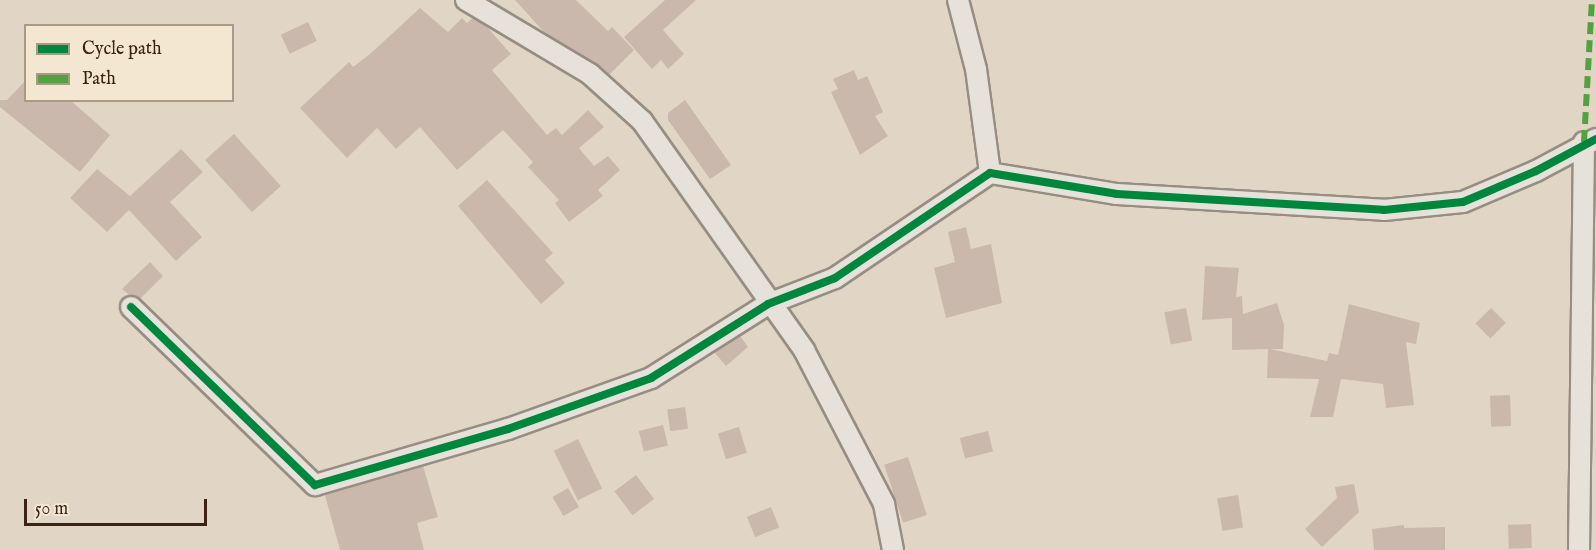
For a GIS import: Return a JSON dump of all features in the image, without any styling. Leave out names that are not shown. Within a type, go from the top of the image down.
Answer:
[{"type":"street","points":[[466,0],[590,74],[642,120],[768,304],[804,350],[884,504],[893,550]]},
{"type":"street","points":[[958,0],[976,69],[990,173]]},
{"type":"street","points":[[131,307],[315,485],[508,429],[651,378],[768,304],[835,278],[990,173],[1117,194],[1384,210],[1463,202],[1536,171],[1590,141]]},
{"type":"street","points":[[1579,550],[1590,141]]},
{"type":"building","points":[[515,0],[576,0],[608,31],[612,27],[634,50],[609,75],[544,32]]},
{"type":"building","points":[[665,0],[696,0],[663,30],[684,54],[668,69],[661,60],[652,69],[624,37]]},
{"type":"building","points":[[420,8],[448,32],[462,18],[467,23],[473,18],[487,27],[511,54],[492,70],[547,135],[556,128],[562,135],[588,110],[604,127],[579,148],[594,166],[608,156],[620,170],[598,190],[603,196],[569,222],[555,203],[559,200],[528,167],[533,162],[503,130],[457,170],[420,127],[396,149],[377,128],[347,158],[300,108],[349,62],[353,67]]},
{"type":"building","points":[[308,22],[317,41],[290,54],[281,35]]},
{"type":"building","points":[[854,70],[858,80],[867,76],[883,112],[875,116],[888,136],[860,155],[831,92],[838,89],[833,79]]},
{"type":"building","points":[[24,82],[24,102],[72,102],[110,135],[80,172],[0,107],[0,100],[7,100]]},
{"type":"building","points":[[685,100],[731,165],[710,179],[668,120],[668,113]]},
{"type":"building","points":[[234,134],[281,186],[252,212],[205,160]]},
{"type":"building","points":[[181,149],[203,172],[170,202],[202,237],[176,261],[129,210],[107,232],[70,198],[97,169],[130,196]]},
{"type":"building","points":[[487,180],[553,253],[545,260],[565,283],[541,304],[458,206]]},
{"type":"building","points":[[966,227],[971,249],[991,244],[1002,303],[946,318],[934,268],[955,262],[948,232]]},
{"type":"building","points":[[150,262],[163,276],[140,299],[129,295],[122,289]]},
{"type":"building","points":[[1205,266],[1239,268],[1236,297],[1242,296],[1243,314],[1277,303],[1284,325],[1283,349],[1270,349],[1327,361],[1329,353],[1338,355],[1349,304],[1420,323],[1416,344],[1406,342],[1414,405],[1386,408],[1383,384],[1341,379],[1333,417],[1310,417],[1319,379],[1267,378],[1268,349],[1232,350],[1232,318],[1202,320]]},
{"type":"building","points":[[1186,308],[1192,340],[1171,345],[1164,312]]},
{"type":"building","points":[[1491,308],[1506,323],[1490,338],[1475,324]]},
{"type":"building","points":[[740,336],[748,347],[726,366],[714,352]]},
{"type":"building","points":[[1510,395],[1511,426],[1491,427],[1490,396]]},
{"type":"building","points":[[685,407],[688,429],[670,431],[667,410]]},
{"type":"building","points":[[663,425],[668,445],[644,451],[639,431]]},
{"type":"building","points":[[739,427],[747,453],[726,459],[718,433]]},
{"type":"building","points":[[988,431],[993,451],[965,458],[960,438]]},
{"type":"building","points":[[578,439],[602,488],[578,500],[554,451]]},
{"type":"building","points":[[908,457],[927,515],[903,523],[884,465]]},
{"type":"building","points":[[423,466],[438,517],[417,523],[424,550],[340,550],[325,495]]},
{"type":"building","points":[[636,475],[654,499],[632,515],[614,491]]},
{"type":"building","points":[[1354,484],[1359,512],[1322,547],[1305,529],[1337,498],[1335,487]]},
{"type":"building","points":[[568,488],[579,507],[563,516],[552,497]]},
{"type":"building","points":[[1238,495],[1243,528],[1222,531],[1217,498]]},
{"type":"building","points":[[771,507],[779,527],[755,537],[747,517]]},
{"type":"building","points":[[1531,524],[1532,548],[1509,549],[1508,525]]},
{"type":"building","points":[[1404,525],[1404,528],[1445,527],[1445,550],[1374,550],[1372,529]]},
{"type":"marked path","points":[[1584,142],[1592,0]]},
{"type":"cycle path","points":[[131,307],[315,485],[508,429],[651,378],[768,304],[835,278],[990,173],[1117,194],[1384,210],[1463,202],[1536,171],[1596,139]]}]
